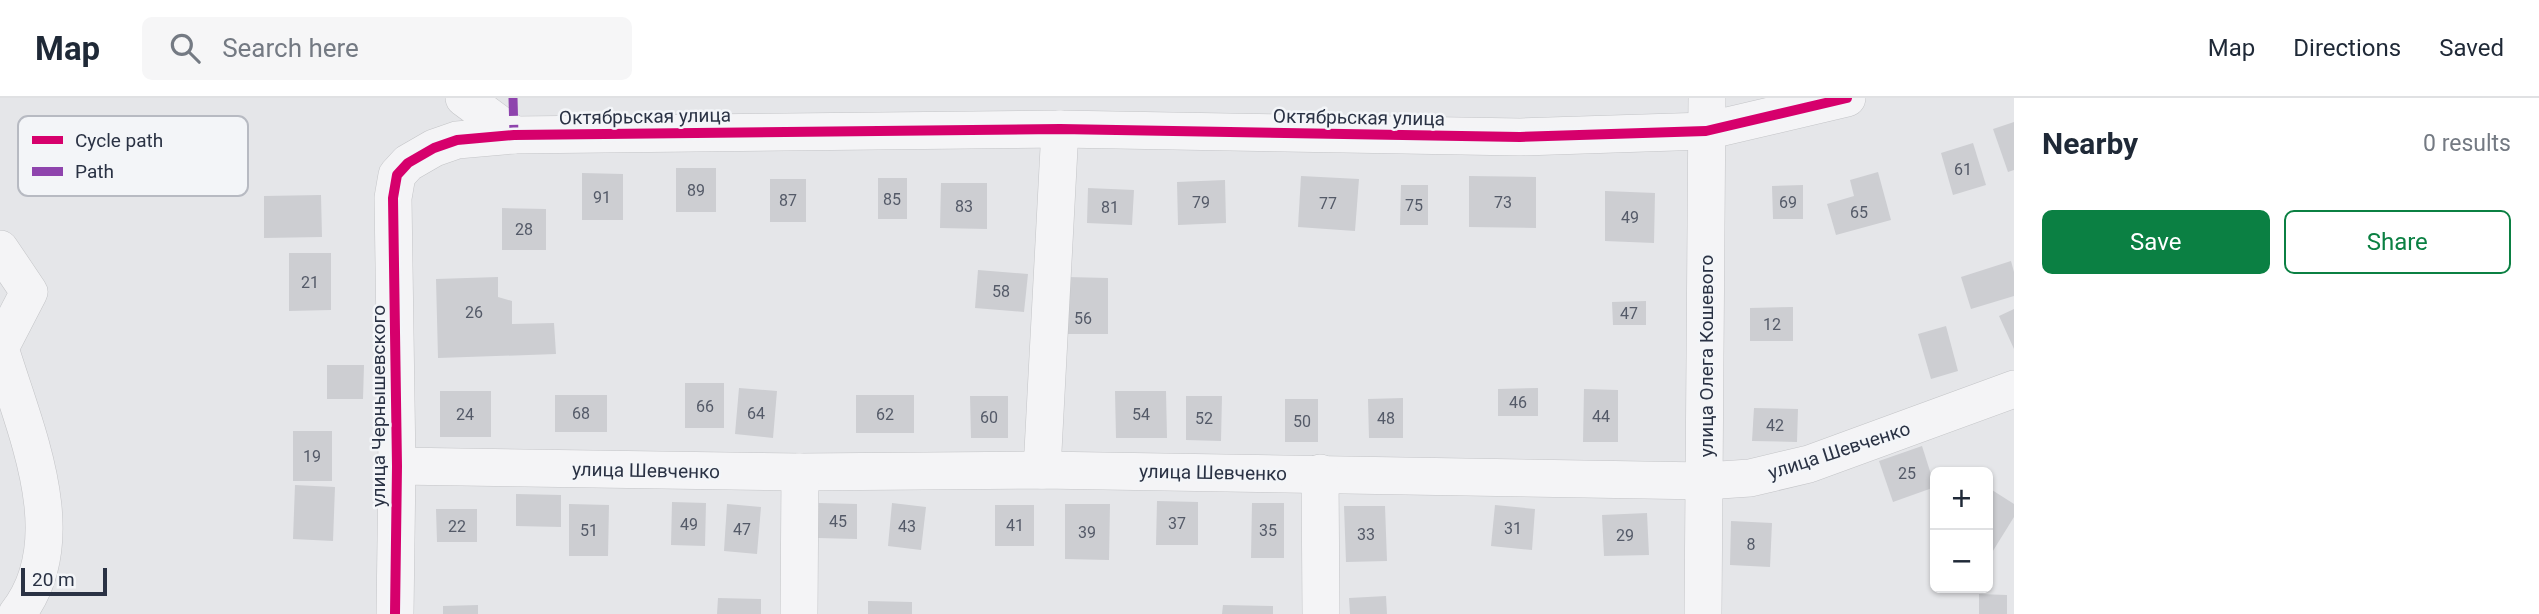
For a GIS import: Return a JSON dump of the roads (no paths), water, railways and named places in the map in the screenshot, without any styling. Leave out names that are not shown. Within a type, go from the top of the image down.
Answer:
[{"type":"street","points":[[464,98],[514,135]]},
{"type":"street","name":"Октябрьская улица","points":[[393,198],[397,175],[408,163],[434,148],[457,140],[514,135],[1060,129],[1520,137],[1847,98]]},
{"type":"street","name":"улица Олега Кошевого","points":[[1703,614],[1706,114]]},
{"type":"street","points":[[1042,470],[1060,129]]},
{"type":"street","name":"улица Чернышевского","points":[[393,198],[397,466],[395,614]]},
{"type":"street","points":[[0,249],[29,292],[0,348],[43,489],[46,529],[40,568],[25,604],[17,614]]},
{"type":"street","name":"улица Шевченко","points":[[397,466],[800,472],[1042,470],[1705,481],[1750,478],[1809,464],[2014,389]]},
{"type":"street","points":[[799,614],[800,472]]},
{"type":"street","points":[[1320,474],[1321,614]]}]
